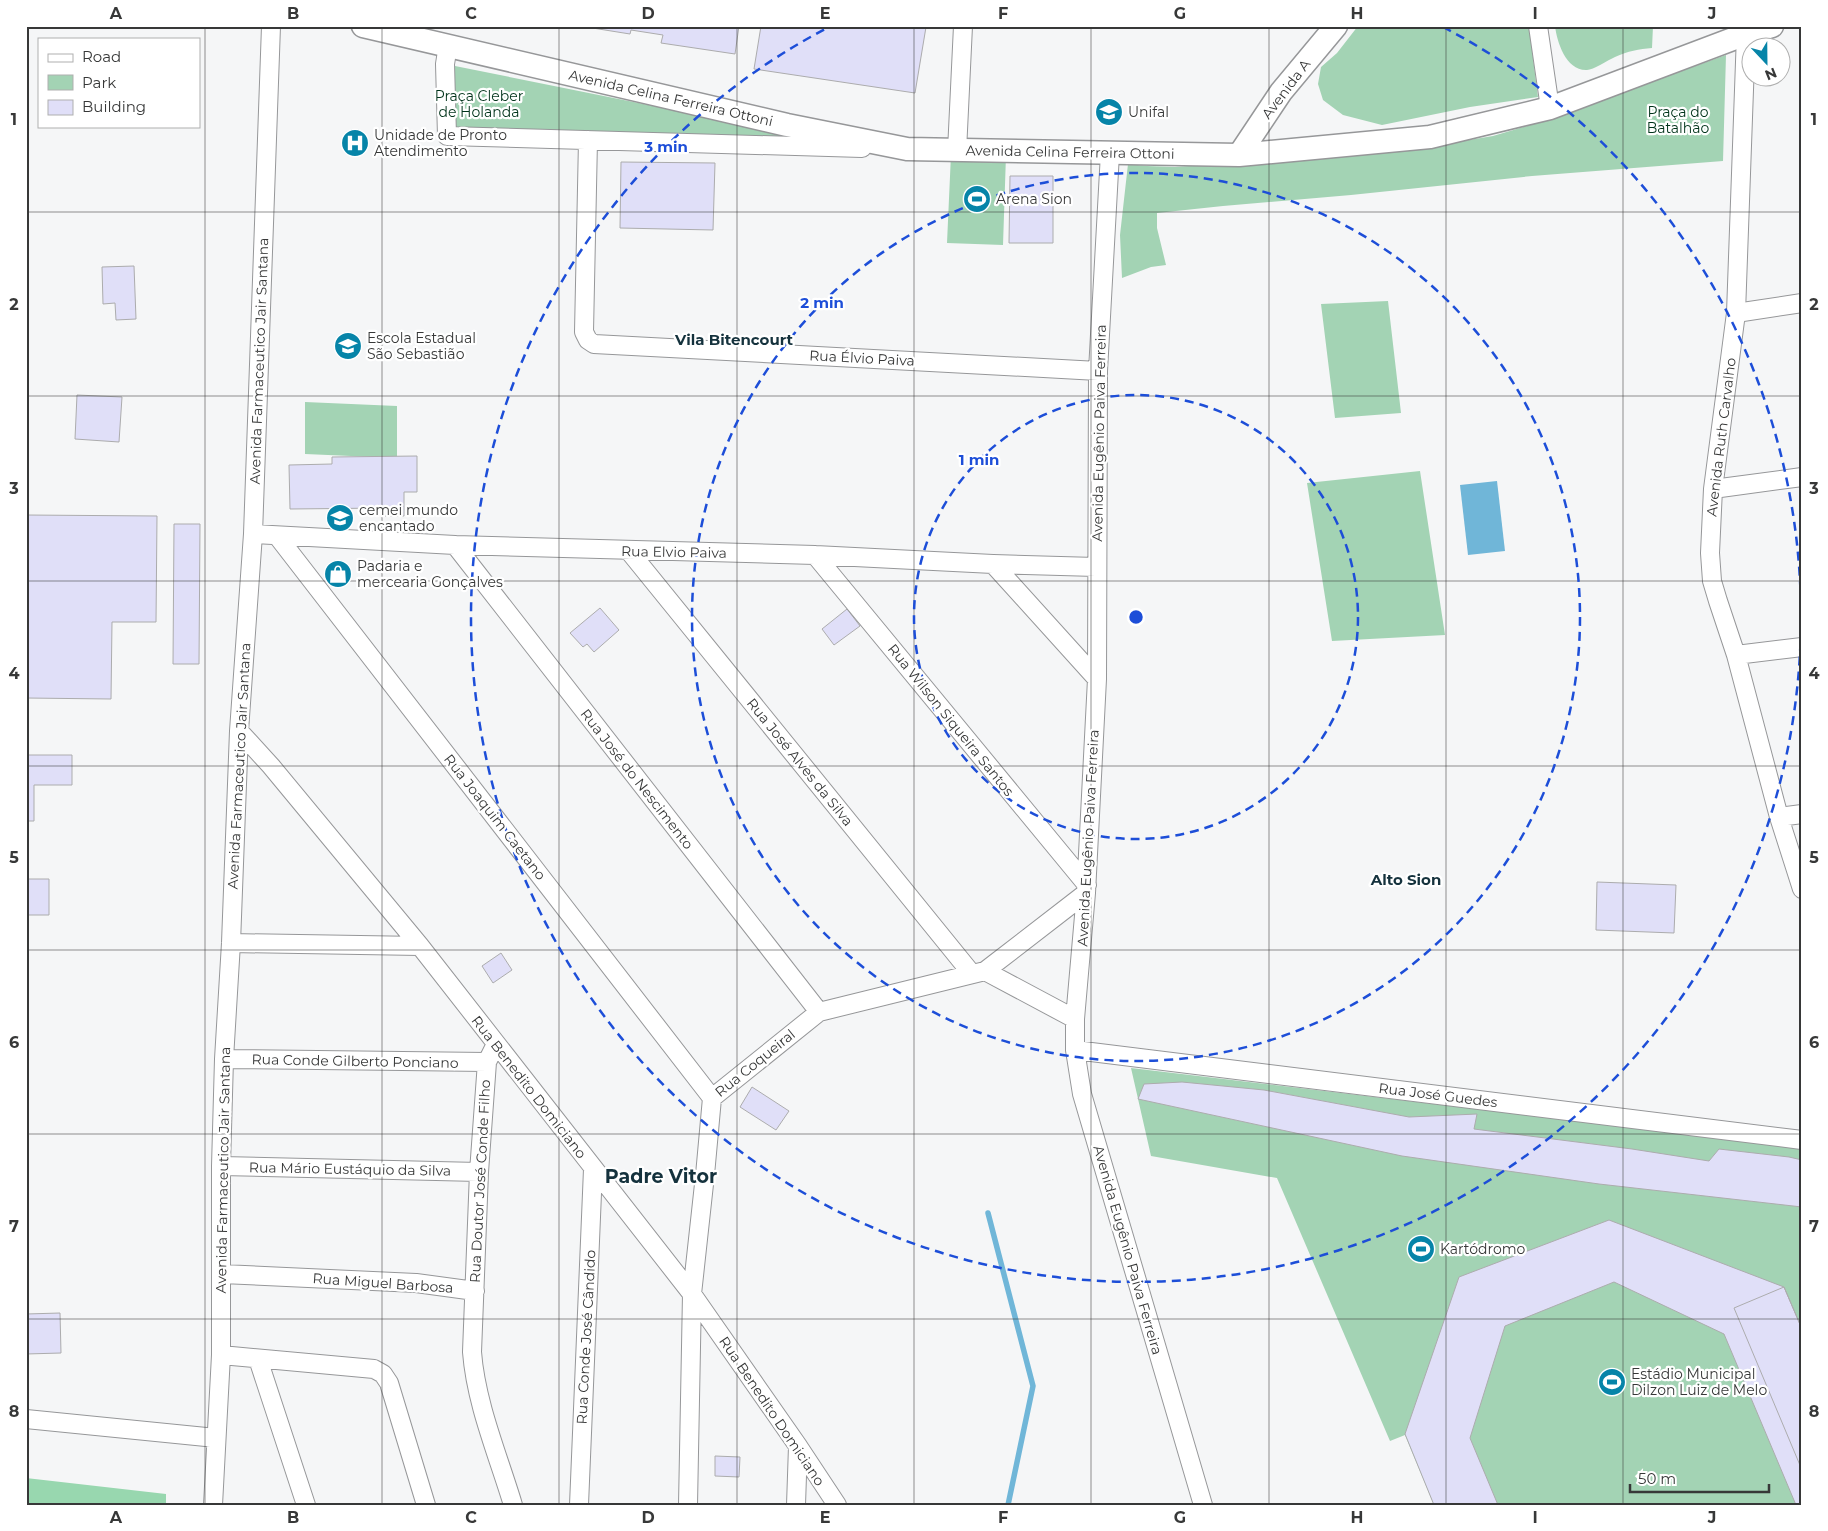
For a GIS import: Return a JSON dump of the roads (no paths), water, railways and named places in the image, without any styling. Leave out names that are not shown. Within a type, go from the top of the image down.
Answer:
[{"type":"street","name":"Avenida Farmaceutico Jair Santana","points":[[212,1505],[221,1355],[220,1166],[224,1059],[231,943],[239,732],[253,534],[270,26]]},
{"type":"street","name":"Avenida Celina Ferreira Ottoni","points":[[363,26],[787,125],[907,149],[1239,155],[1430,136],[1550,108],[1746,34],[1772,26]]},
{"type":"street","points":[[957,151],[963,26]]},
{"type":"street","name":"Avenida A","points":[[1239,155],[1281,92],[1336,26]]},
{"type":"street","points":[[1538,26],[1550,108]]},
{"type":"street","name":"Avenida Ruth Carvalho","points":[[1746,34],[1736,313],[1713,489],[1710,553],[1712,581],[1736,655],[1779,817],[1802,889]]},
{"type":"street","points":[[448,46],[445,64],[447,136],[907,149]]},
{"type":"street","name":"Rua Élvio Paiva","points":[[588,140],[584,332],[588,340],[594,344],[1098,371]]},
{"type":"street","name":"Avenida Eugênio Paiva Ferreira","points":[[1110,153],[1098,371],[1096,679],[1086,889],[1075,1019],[1075,1050],[1082,1094],[1203,1505]]},
{"type":"street","points":[[1736,313],[1802,303]]},
{"type":"street","points":[[1713,489],[1802,477]]},
{"type":"street","name":"Rua Elvio Paiva","points":[[253,534],[455,546],[815,555],[1096,567]]},
{"type":"street","name":"Rua Joaquim Caetano","points":[[278,536],[712,1098]]},
{"type":"street","name":"Rua José do Nescimento","points":[[455,546],[819,1012]]},
{"type":"street","name":"Rua José Alves da Silva","points":[[629,550],[978,972]]},
{"type":"street","name":"Rua Wilson Siqueira Santos","points":[[815,555],[1086,889]]},
{"type":"street","points":[[993,564],[1096,679]]},
{"type":"street","points":[[1736,655],[1802,647]]},
{"type":"street","name":"Rua Benedito Domiciano","points":[[239,732],[271,766],[420,946],[692,1294],[837,1505]]},
{"type":"street","points":[[1779,817],[1802,814]]},
{"type":"street","name":"Rua Coqueiral","points":[[688,1505],[692,1294],[712,1098],[819,1012],[978,972],[1086,889]]},
{"type":"street","points":[[231,943],[420,946]]},
{"type":"street","points":[[978,972],[1075,1019]]},
{"type":"street","name":"Rua Doutor José Conde Filho","points":[[475,1291],[479,1172],[487,1062],[496,1044]]},
{"type":"street","name":"Rua José Guedes","points":[[1075,1050],[1802,1140]]},
{"type":"street","name":"Rua Conde Gilberto Ponciano","points":[[224,1059],[487,1062]]},
{"type":"street","name":"Rua Mário Eustáquio da Silva","points":[[220,1166],[479,1172]]},
{"type":"street","name":"Rua Conde José Cândido","points":[[579,1505],[594,1169]]},
{"type":"street","name":"Rua Miguel Barbosa","points":[[222,1274],[416,1283],[475,1291]]},
{"type":"street","points":[[475,1291],[472,1352],[474,1375],[514,1505]]},
{"type":"street","points":[[221,1355],[374,1369],[383,1374],[389,1383],[426,1505]]},
{"type":"street","points":[[258,1358],[306,1505]]},
{"type":"street","points":[[26,1419],[216,1438]]},
{"type":"street","points":[[796,1505],[798,1446]]},
{"type":"water","points":[[1497,481],[1505,551],[1468,555],[1460,485]]},
{"type":"waterway","points":[[988,1213],[1033,1386],[1008,1505]]},
{"type":"place","name":"Unifal","points":[[1109,112]]},
{"type":"place","name":"Unidade de Pronto Atendimento","points":[[355,143]]},
{"type":"place","name":"Arena Sion","points":[[977,199]]},
{"type":"place","name":"Escola Estadual São Sebastião","points":[[348,346]]},
{"type":"place","name":"cemei mundo encantado","points":[[340,518]]},
{"type":"place","name":"Padaria e mercearia Gonçalves","points":[[338,574]]},
{"type":"place","name":"Kartódromo","points":[[1421,1249]]},
{"type":"place","name":"Estádio Municipal Dilzon Luiz de Melo","points":[[1612,1382]]},
{"type":"district","name":"Vila Bitencourt","points":[[734,339]]},
{"type":"district","name":"Alto Sion","points":[[1406,879]]},
{"type":"district","name":"Padre Vitor","points":[[661,1176]]},
{"type":"park label","name":"Praça Cleber de Holanda","points":[[479,104]]},
{"type":"park label","name":"Praça do Batalhão","points":[[1678,120]]}]
